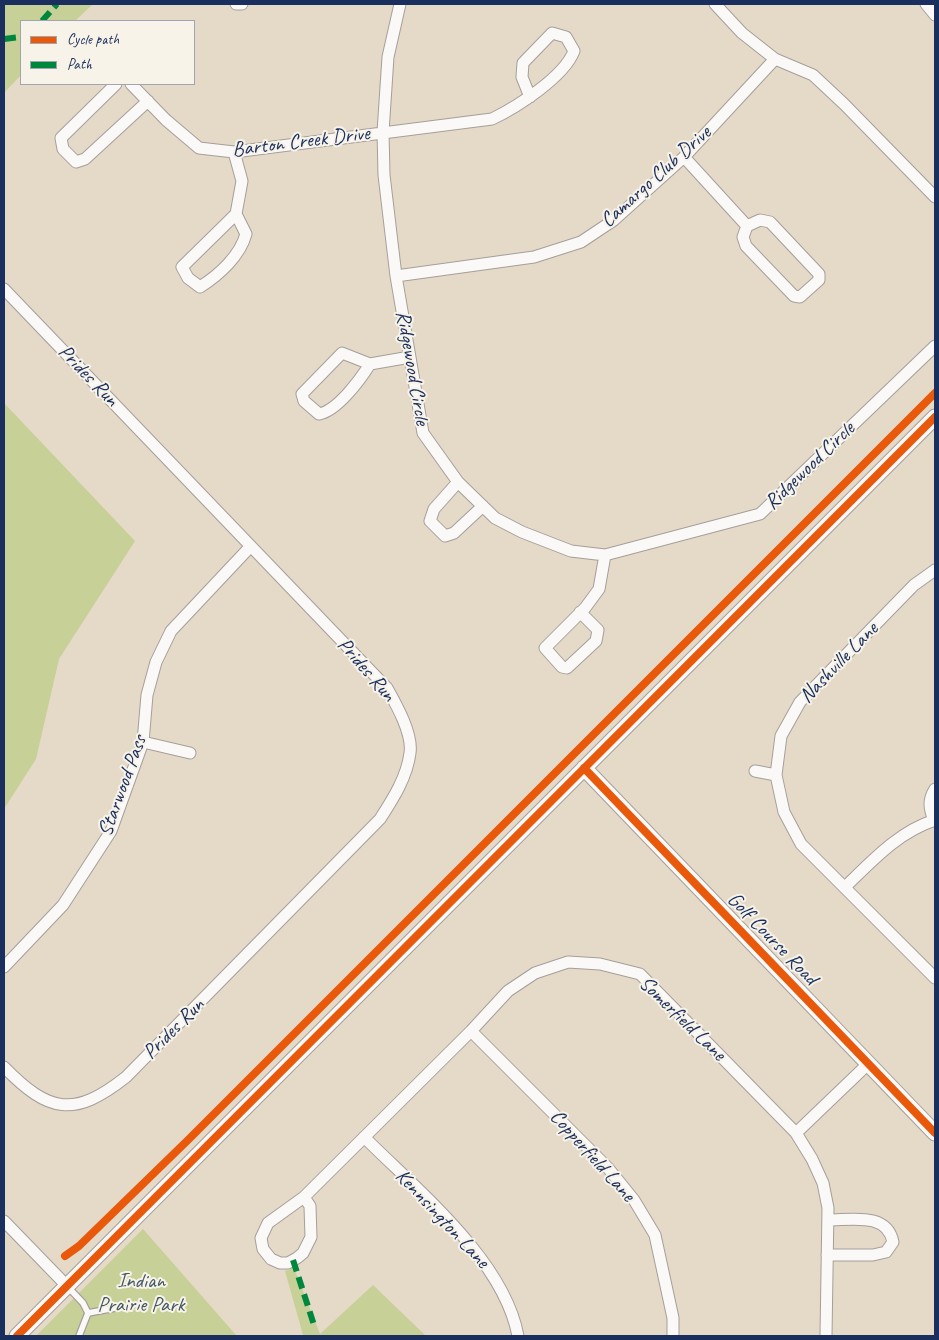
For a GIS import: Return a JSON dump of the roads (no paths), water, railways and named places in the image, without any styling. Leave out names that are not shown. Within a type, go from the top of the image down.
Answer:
[{"type":"street","points":[[236,4],[242,4]]},
{"type":"street","name":"Ridgewood Circle","points":[[400,4],[388,57],[383,132],[384,174],[396,276],[423,433],[458,482],[495,518],[547,542],[572,551],[605,555],[760,514],[935,346]]},
{"type":"street","points":[[715,4],[742,33],[775,58],[813,75],[935,197]]},
{"type":"street","points":[[926,4],[935,15]]},
{"type":"street","name":"Barton Creek Drive","points":[[132,85],[198,148],[234,152],[492,119],[515,108],[530,97],[570,61],[574,51],[566,37],[552,34],[523,63],[522,76],[530,97]]},
{"type":"street","name":"Camargo Club Drive","points":[[396,276],[534,257],[581,242],[614,220],[684,157],[775,58]]},
{"type":"street","points":[[115,85],[60,138],[63,148],[76,162],[85,159],[148,102]]},
{"type":"street","points":[[234,152],[242,181],[236,214],[182,267],[188,278],[200,287],[214,278],[243,246],[246,234],[236,214]]},
{"type":"street","points":[[684,157],[747,226]]},
{"type":"street","points":[[760,220],[770,222],[819,274],[819,280],[800,297],[794,296],[746,246],[743,237],[747,226],[760,220]]},
{"type":"street","name":"Prides Run","points":[[4,289],[387,688],[403,716],[411,752],[397,794],[380,819],[126,1077],[102,1096],[72,1106],[44,1101],[20,1084],[4,1067]]},
{"type":"street","points":[[370,364],[361,378],[328,412],[319,414],[304,401],[302,394],[342,353],[370,364],[410,357]]},
{"type":"street","points":[[17,1336],[935,417]]},
{"type":"street","points":[[458,482],[434,509],[430,521],[437,530],[445,536],[454,533],[483,506]]},
{"type":"street","name":"Starwood Pass","points":[[4,967],[62,905],[111,831],[143,742],[147,695],[156,662],[171,631],[250,546]]},
{"type":"street","points":[[580,612],[598,630],[596,641],[567,668],[562,667],[545,648],[580,612],[598,589],[605,555]]},
{"type":"street","name":"Nashville Lane","points":[[935,570],[914,585],[800,702],[781,736],[776,775],[784,812],[801,844],[935,978]]},
{"type":"street","points":[[143,742],[190,753]]},
{"type":"street","name":"Golf Course Road","points":[[584,768],[935,1133]]},
{"type":"street","points":[[755,771],[776,775]]},
{"type":"street","points":[[845,887],[907,831],[935,820],[930,812],[929,798],[935,789]]},
{"type":"street","name":"Somerfield Lane","points":[[304,1197],[310,1206],[311,1237],[303,1252],[288,1263],[280,1263],[271,1259],[263,1249],[261,1238],[268,1223],[304,1197],[508,991],[535,973],[568,962],[600,964],[640,974],[796,1133],[812,1158],[823,1183],[828,1208],[826,1336]]},
{"type":"street","name":"Copperfield Lane","points":[[471,1030],[608,1168],[634,1200],[655,1236],[673,1318],[673,1336]]},
{"type":"street","points":[[796,1133],[868,1064]]},
{"type":"street","name":"Kennsington Lane","points":[[364,1137],[481,1257],[505,1293],[514,1315],[518,1336]]},
{"type":"street","points":[[827,1255],[873,1255],[886,1252],[893,1242],[886,1225],[878,1220],[828,1220]]},
{"type":"street","points":[[4,1221],[67,1286]]},
{"type":"lane","points":[[67,1286],[84,1303],[88,1313],[78,1336]]},
{"type":"lane","points":[[88,1313],[115,1308]]},
{"type":"park label","name":"Indian Prairie Park","points":[[141,1293]]}]
